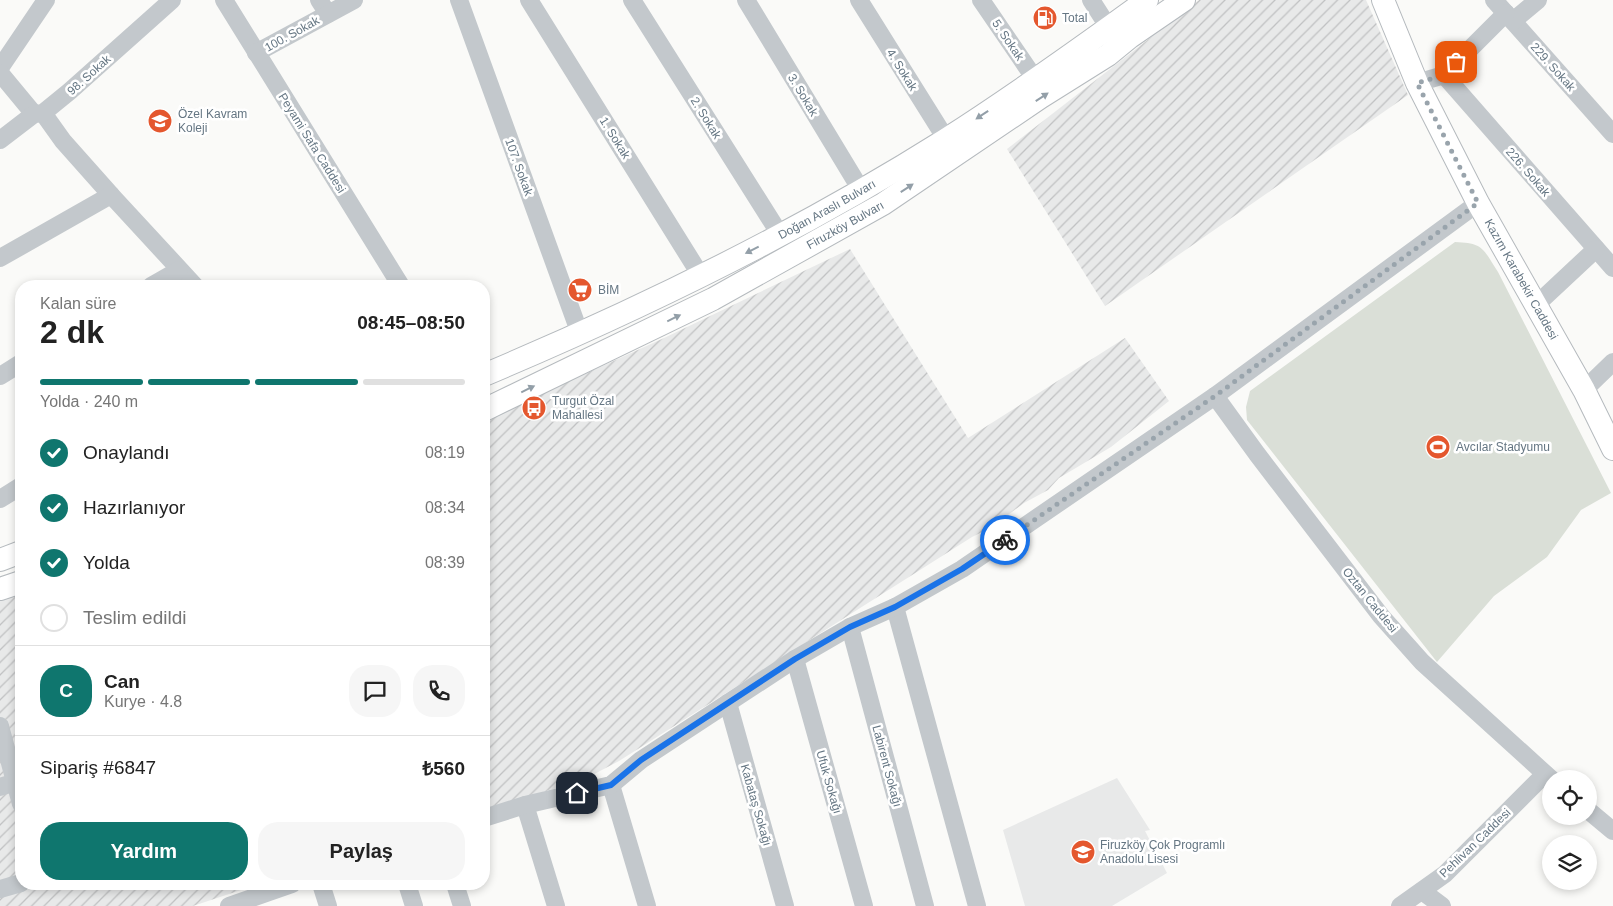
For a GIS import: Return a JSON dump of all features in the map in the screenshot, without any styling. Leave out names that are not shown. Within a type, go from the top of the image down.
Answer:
[{"type":"main road","name":"Doğan Araslı Bulvarı","points":[[490,372],[610,320],[781,236],[946,139],[1147,0]]},
{"type":"main road","name":"Firuzköy Bulvarı","points":[[490,401],[712,298],[883,204],[1041,97],[1108,55],[1130,37],[1184,0]]},
{"type":"main road","name":"Kazım Karabekir Caddesi","points":[[1383,0],[1417,83],[1478,203],[1584,390],[1613,449]]},
{"type":"main road","points":[[490,400],[581,349],[610,320]]},
{"type":"main road","points":[[0,560],[15,554]]},
{"type":"main road","points":[[0,589],[15,584]]},
{"type":"street","points":[[0,68],[46,0]]},
{"type":"street","name":"98. Sokak","points":[[0,140],[70,91],[172,0]]},
{"type":"street","name":"Peyami Safa Caddesi","points":[[224,0],[397,280]]},
{"type":"street","name":"100. Sokak","points":[[256,53],[324,7],[354,0]]},
{"type":"street","name":"107. Sokak","points":[[459,0],[580,334]]},
{"type":"street","name":"1. Sokak","points":[[529,0],[700,276]]},
{"type":"street","name":"2. Sokak","points":[[632,0],[781,236]]},
{"type":"street","name":"3. Sokak","points":[[746,0],[861,190]]},
{"type":"street","name":"4. Sokak","points":[[859,0],[946,139]]},
{"type":"street","name":"5. Sokak","points":[[981,0],[1035,79]]},
{"type":"street","points":[[1091,0],[1109,28]]},
{"type":"street","name":"229. Sokak","points":[[1494,0],[1613,134]]},
{"type":"street","points":[[1417,83],[1444,75],[1509,17],[1538,0]]},
{"type":"street","points":[[0,73],[190,280]]},
{"type":"street","name":"226. Sokak","points":[[1444,75],[1596,250],[1612,264]]},
{"type":"street","points":[[0,258],[111,195]]},
{"type":"street","points":[[490,816],[525,805],[611,785],[641,760],[795,659],[850,627],[895,607],[962,569],[1215,396],[1478,203]]},
{"type":"street","points":[[1536,305],[1596,250]]},
{"type":"street","points":[[162,280],[179,270]]},
{"type":"street","points":[[1584,390],[1613,362]]},
{"type":"street","points":[[0,376],[15,367]]},
{"type":"street","name":"Oztan Caddesi","points":[[1215,396],[1381,616],[1425,666],[1542,772]]},
{"type":"street","points":[[0,499],[15,490]]},
{"type":"street","points":[[895,607],[977,906]]},
{"type":"street","name":"Labirent Sokağı","points":[[850,627],[925,906]]},
{"type":"street","name":"Ufuk Sokağı","points":[[795,659],[864,906]]},
{"type":"street","name":"Kabataş Sokağı","points":[[728,704],[785,906]]},
{"type":"street","points":[[0,726],[8,785]]},
{"type":"street","name":"Pehlivan Caddesi","points":[[1400,906],[1445,874],[1542,783]]},
{"type":"street","points":[[611,785],[647,906]]},
{"type":"street","points":[[525,805],[556,906]]},
{"type":"street","points":[[1597,818],[1613,831]]},
{"type":"street","points":[[0,888],[15,884]]},
{"type":"street","points":[[238,905],[275,890]]},
{"type":"street","points":[[323,890],[328,906]]},
{"type":"street","points":[[409,890],[414,906]]},
{"type":"street","points":[[457,890],[462,906]]},
{"type":"street","points":[[1422,891],[1442,906]]},
{"type":"shaded area","points":[[1199,0],[1366,0],[1408,95],[1105,306],[1007,149]]},
{"type":"shaded area","name":"Avcılar Stadyumu","points":[[1455,242],[1472,244],[1482,249],[1498,272],[1611,493],[1581,510],[1547,557],[1494,596],[1437,662],[1247,420],[1246,407],[1250,391]]},
{"type":"shaded area","points":[[850,249],[968,438],[1125,338],[1169,401],[1111,447],[1059,478],[1048,490],[1024,503],[990,528],[972,537],[619,761],[581,781],[490,807],[490,417],[664,338]]},
{"type":"shaded area","points":[[15,595],[15,890],[241,890],[193,906],[0,906],[0,601]]},
{"type":"shaded area","name":"Firuzköy Çok Programlı Anadolu Lisesi","points":[[1117,778],[1150,830],[1145,831],[1167,873],[1112,906],[1025,906],[1003,830]]},
{"type":"way so far","points":[[1005,540],[1215,396],[1478,203],[1417,83],[1444,75],[1456,62]]},
{"type":"place","name":"Total","points":[[1045,18]]},
{"type":"place","name":"Özel Kavram Koleji","points":[[160,121]]},
{"type":"place","name":"BİM","points":[[580,290]]},
{"type":"place","name":"Turgut Özal Mahallesi","points":[[534,408]]},
{"type":"place","name":"Avcılar Stadyumu","points":[[1438,447]]},
{"type":"place","name":"Firuzköy Çok Programlı Anadolu Lisesi","points":[[1083,852]]},
{"type":"route","points":[[577,793],[611,785],[641,760],[795,659],[850,627],[895,607],[962,569],[1005,540]]}]
